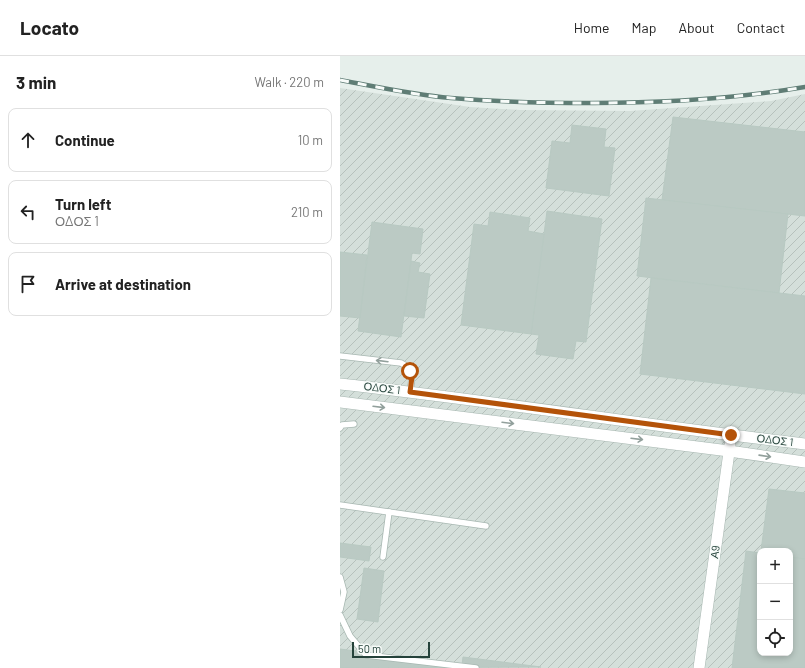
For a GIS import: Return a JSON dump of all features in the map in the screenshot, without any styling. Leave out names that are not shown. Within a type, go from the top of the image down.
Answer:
[{"type":"street","name":"ΟΔΟΣ 1","points":[[340,384],[805,444]]},
{"type":"street","name":"ΟΔΟΣ 1","points":[[340,402],[805,462]]},
{"type":"street","name":"Α9","points":[[699,668],[731,435]]},
{"type":"lane","points":[[340,356],[401,363],[407,366],[412,377],[410,392]]},
{"type":"lane","points":[[340,428],[342,425],[354,424]]},
{"type":"lane","points":[[340,505],[486,526]]},
{"type":"lane","points":[[383,557],[389,512]]},
{"type":"lane","points":[[340,577],[344,592],[340,610]]},
{"type":"lane","points":[[340,615],[350,636],[366,655],[476,668]]},
{"type":"shaded area","points":[[340,88],[470,107],[520,110],[630,111],[771,101],[805,94],[805,668],[340,668]]},
{"type":"building","points":[[673,117],[805,132],[805,216],[662,200]]},
{"type":"building","points":[[572,125],[606,129],[604,147],[615,148],[609,196],[546,188],[552,141],[570,143]]},
{"type":"building","points":[[646,198],[788,214],[779,293],[637,276]]},
{"type":"building","points":[[547,211],[602,219],[586,342],[576,341],[573,359],[536,354],[539,335],[531,334]]},
{"type":"building","points":[[490,212],[530,218],[528,231],[544,234],[531,334],[461,325],[474,224],[488,226]]},
{"type":"building","points":[[372,222],[423,229],[420,254],[412,253],[401,337],[358,331]]},
{"type":"building","points":[[340,252],[367,255],[360,318],[340,316]]},
{"type":"building","points":[[411,261],[420,263],[418,272],[430,274],[424,318],[404,316]]},
{"type":"building","points":[[651,278],[805,296],[805,394],[640,374]]},
{"type":"building","points":[[769,489],[805,493],[805,559],[793,557],[793,548],[761,548]]},
{"type":"building","points":[[340,543],[371,547],[369,561],[340,557]]},
{"type":"building","points":[[746,551],[757,553],[757,656],[793,656],[793,557],[805,559],[805,668],[732,668]]},
{"type":"building","points":[[364,568],[384,571],[378,622],[357,619]]},
{"type":"building","points":[[340,649],[462,665],[463,657],[541,667],[340,668]]},
{"type":"railway","points":[[340,80],[437,97],[558,103],[700,100],[752,95],[805,87]]},
{"type":"route","points":[[410,371],[412,377],[410,392],[731,435]]}]
